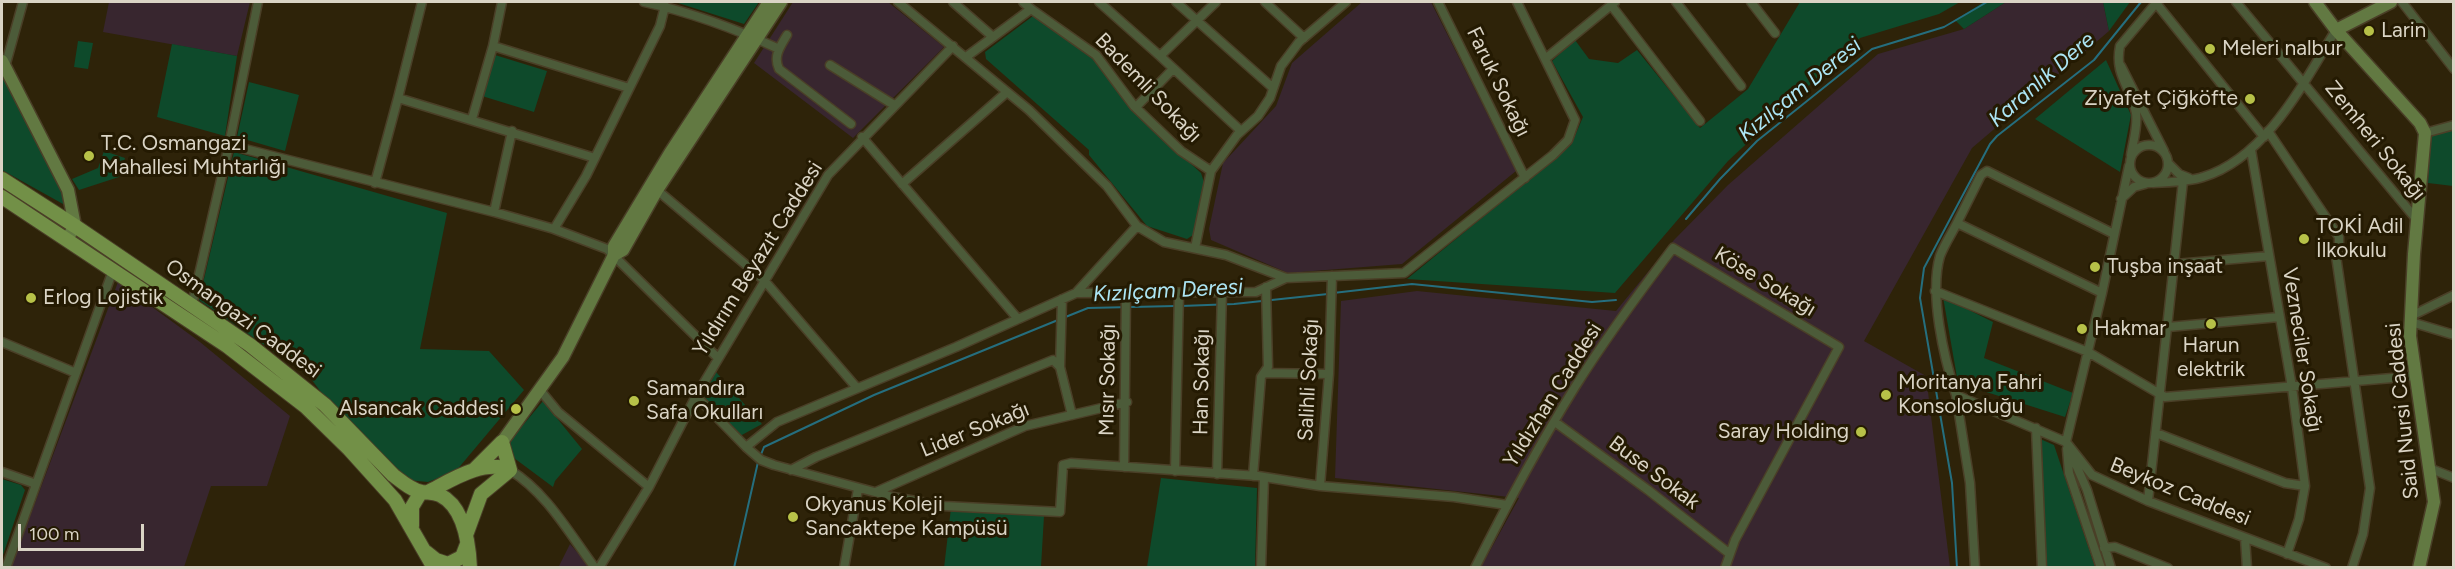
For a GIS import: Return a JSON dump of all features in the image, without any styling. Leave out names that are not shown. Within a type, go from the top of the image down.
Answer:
[{"type":"main road","name":"Osmangazi Caddesi","points":[[2,179],[250,345],[315,398],[405,484],[442,496],[453,506],[467,540],[470,567]]},
{"type":"main road","name":"Osmangazi Caddesi","points":[[2,197],[227,346],[306,407],[349,449],[395,500],[434,567]]},
{"type":"main road","points":[[474,470],[502,442],[510,470]]},
{"type":"main road","points":[[499,465],[510,470],[481,494],[462,557],[448,564],[436,560],[421,545],[412,527],[412,507],[425,491],[474,470],[499,465]]},
{"type":"street","points":[[24,2],[3,64],[68,190],[75,226],[67,239]]},
{"type":"street","points":[[192,305],[230,145],[258,2]]},
{"type":"street","points":[[375,183],[422,2]]},
{"type":"street","points":[[472,119],[493,46],[502,2]]},
{"type":"street","points":[[644,2],[665,6],[779,49]]},
{"type":"street","points":[[752,37],[769,2]]},
{"type":"street","points":[[502,442],[563,357],[614,255],[614,246],[752,37],[781,2]]},
{"type":"street","points":[[898,2],[1029,110],[1107,186],[1137,226],[1164,242],[1226,255],[1286,278],[1404,273],[1525,178],[1568,140],[1575,120],[1519,2]]},
{"type":"street","points":[[953,2],[993,37]]},
{"type":"street","name":"Bademli Sokağı","points":[[1023,2],[1096,55],[1136,107],[1181,151],[1210,171]]},
{"type":"street","points":[[1099,2],[1241,131]]},
{"type":"street","points":[[1176,2],[1273,88]]},
{"type":"street","points":[[1160,56],[1216,2]]},
{"type":"street","points":[[1265,2],[1304,38]]},
{"type":"street","points":[[1195,248],[1210,171],[1270,98],[1281,66],[1304,38],[1346,2]]},
{"type":"street","name":"Faruk Sokağı","points":[[1438,2],[1525,178]]},
{"type":"street","points":[[1676,2],[1741,86]]},
{"type":"street","points":[[1751,2],[1775,33]]},
{"type":"street","points":[[2101,567],[2069,473],[2066,442],[2102,293],[2131,155],[2136,111],[2121,79],[2118,61],[2120,46],[2157,2],[2266,134],[2337,233],[2339,247],[2336,256],[2370,488],[2363,534],[2352,567]]},
{"type":"street","name":"Zemheri Sokağı","points":[[2236,2],[2417,220]]},
{"type":"street","points":[[2315,2],[2336,30],[2420,123],[2425,133],[2454,125]]},
{"type":"street","points":[[2121,199],[2134,187],[2150,183],[2201,178],[2235,162],[2251,150],[2266,134],[2304,82],[2336,30],[2391,2]]},
{"type":"street","points":[[2402,2],[2454,69]]},
{"type":"street","points":[[1545,59],[1613,3],[1700,121]]},
{"type":"street","points":[[554,229],[595,158],[660,26],[665,6]]},
{"type":"street","points":[[966,57],[1031,9]]},
{"type":"street","points":[[787,35],[775,60],[779,69],[851,124]]},
{"type":"street","points":[[493,46],[629,88]]},
{"type":"street","name":"Yıldırım Beyazıt Caddesi","points":[[597,567],[649,487],[696,396],[828,175],[862,137],[952,46]]},
{"type":"street","points":[[2118,61],[2168,163],[2184,177],[2201,178]]},
{"type":"street","points":[[830,65],[894,105]]},
{"type":"street","points":[[1136,107],[1173,69]]},
{"type":"street","points":[[902,184],[1007,92]]},
{"type":"street","points":[[398,98],[595,158]]},
{"type":"street","points":[[494,212],[512,131]]},
{"type":"street","name":"Said Nursi Caddesi","points":[[2419,567],[2434,502],[2410,336],[2425,133]]},
{"type":"street","points":[[862,137],[1018,319]]},
{"type":"street","points":[[2131,155],[2147,144],[2160,148],[2164,152]]},
{"type":"street","points":[[230,145],[494,212],[554,229],[607,249],[718,358]]},
{"type":"street","points":[[614,255],[623,250],[680,146]]},
{"type":"street","name":"Vezneciler Sokağı","points":[[2251,150],[2292,387],[2305,486],[2299,519],[2287,554]]},
{"type":"street","points":[[2129,166],[2137,180],[2150,183],[2166,174],[2168,163]]},
{"type":"street","points":[[1975,567],[1970,483],[1956,395],[1947,370],[1935,291],[1940,256],[1981,176],[1987,171],[2114,234]]},
{"type":"street","points":[[2148,501],[2184,181]]},
{"type":"street","points":[[657,190],[764,280],[857,388]]},
{"type":"street","points":[[1957,223],[2102,293]]},
{"type":"street","points":[[746,447],[777,422],[1076,293],[1137,226]]},
{"type":"street","name":"Köse Sokağı","points":[[1673,248],[1839,347],[1730,554]]},
{"type":"street","name":"Yıldızhan Caddesi","points":[[1475,567],[1507,505],[1575,387],[1627,310],[1673,248]]},
{"type":"street","points":[[2176,264],[2269,256]]},
{"type":"street","points":[[6,567],[113,270]]},
{"type":"street","name":"Salihli Sokağı","points":[[1320,486],[1329,374],[1332,276]]},
{"type":"street","points":[[1076,293],[1126,297],[1222,296],[1266,291],[1286,278]]},
{"type":"street","points":[[1253,476],[1261,377],[1268,367],[1266,291]]},
{"type":"street","points":[[1935,291],[2088,352],[2165,397],[2416,376]]},
{"type":"street","points":[[2411,319],[2454,295]]},
{"type":"street","points":[[1175,471],[1179,296]]},
{"type":"street","name":"Han Sokağı","points":[[1218,474],[1222,296]]},
{"type":"street","name":"Mısır Sokağı","points":[[1124,467],[1127,402],[1126,297]]},
{"type":"street","points":[[1062,299],[1060,366],[1072,415]]},
{"type":"street","points":[[2168,327],[2279,317]]},
{"type":"street","points":[[2411,319],[2454,335]]},
{"type":"street","points":[[2,342],[76,373]]},
{"type":"street","points":[[791,470],[816,457],[1053,360],[1060,366]]},
{"type":"street","points":[[1264,373],[1329,374]]},
{"type":"street","points":[[540,390],[558,412],[649,487]]},
{"type":"street","points":[[1956,395],[2066,442],[2087,490],[2111,567]]},
{"type":"street","points":[[696,396],[758,457],[791,470],[858,489],[944,506],[1060,512],[1063,465],[1071,463],[1253,476],[1320,486],[1454,497],[1507,505]]},
{"type":"street","name":"Lider Sokağı","points":[[876,492],[1025,426],[1127,402]]},
{"type":"street","name":"Buse Sokak","points":[[1555,422],[1730,554]]},
{"type":"street","points":[[2036,428],[2042,567]]},
{"type":"street","points":[[2156,433],[2285,483],[2305,486]]},
{"type":"street","name":"Beykoz Caddesi","points":[[2066,442],[2092,475],[2148,501],[2326,567]]},
{"type":"street","points":[[2429,468],[2454,478]]},
{"type":"street","points":[[510,470],[528,481],[541,495],[597,567]]},
{"type":"street","points":[[2,472],[36,484]]},
{"type":"street","points":[[1261,567],[1264,478]]},
{"type":"street","points":[[844,567],[858,489]]},
{"type":"street","points":[[2245,538],[2247,567]]},
{"type":"street","points":[[2104,548],[2115,547],[2168,567]]},
{"type":"street","points":[[1725,567],[1730,554]]},
{"type":"shaded area","points":[[109,2],[250,2],[237,56],[103,32]]},
{"type":"shaded area","points":[[793,2],[888,2],[944,47],[853,138],[754,63]]},
{"type":"shaded area","points":[[1362,2],[1431,2],[1516,171],[1402,264],[1288,273],[1211,240],[1209,229],[1223,163],[1276,106],[1292,63]]},
{"type":"shaded area","points":[[2006,2],[2103,2],[2109,31],[1972,148],[1864,341],[1926,376],[1950,567],[1481,567],[1519,498],[1335,478],[1341,301],[1417,291],[1616,311],[1674,240],[1728,185],[1878,54],[1964,29]]},
{"type":"shaded area","points":[[118,282],[200,342],[290,416],[267,486],[211,486],[184,567],[11,567]]},
{"type":"shaded area","points":[[570,544],[590,567],[558,568]]},
{"type":"green space","points":[[675,2],[759,2],[744,24]]},
{"type":"green space","points":[[1800,2],[1960,2],[1939,14],[1860,38],[1728,161],[1615,293],[1407,279],[1571,145],[1583,117],[1552,61],[1575,40],[1589,59],[1618,63],[1637,50],[1700,128],[1748,89]]},
{"type":"green space","points":[[1984,2],[2006,2],[1964,29],[1955,20]]},
{"type":"green space","points":[[2103,2],[2130,2],[2109,31]]},
{"type":"green space","points":[[1033,16],[1093,58],[1135,113],[1201,173],[1204,182],[1193,235],[1187,239],[1147,226],[1089,155],[1089,150],[986,59],[985,52]]},
{"type":"green space","points":[[78,41],[93,43],[88,69],[74,67]]},
{"type":"green space","points":[[172,44],[237,56],[225,136],[157,117]]},
{"type":"green space","points":[[495,55],[547,71],[534,112],[482,96]]},
{"type":"green space","points":[[2106,60],[2131,115],[2120,172],[2035,119]]},
{"type":"green space","points":[[2,71],[68,197],[63,204],[2,170]]},
{"type":"green space","points":[[249,82],[299,95],[285,151],[237,137]]},
{"type":"green space","points":[[2453,128],[2453,186],[2428,183],[2430,134]]},
{"type":"green space","points":[[104,151],[125,158],[119,177],[79,190],[72,179],[98,168]]},
{"type":"green space","points":[[234,152],[447,213],[420,349],[489,351],[524,390],[456,471],[428,482],[407,480],[332,407],[309,376],[199,300]]},
{"type":"green space","points":[[1943,297],[1993,322],[1984,358],[2073,393],[2065,417],[1958,383]]},
{"type":"green space","points":[[716,372],[762,424],[740,436],[703,396]]},
{"type":"green space","points":[[543,401],[582,449],[555,481],[553,487],[514,458],[509,442]]},
{"type":"green space","points":[[2038,438],[2054,445],[2095,567],[2046,567]]},
{"type":"green space","points":[[1161,478],[1257,488],[1255,567],[1147,567]]},
{"type":"green space","points":[[2,479],[21,485],[25,490],[2,558]]},
{"type":"green space","points":[[951,508],[1044,516],[1041,567],[944,568]]},
{"type":"waterway","name":"Kızılçam Deresi","points":[[1686,219],[1757,141],[1872,49],[1944,27],[1987,2]]},
{"type":"waterway","name":"Karanlık Dere","points":[[1957,568],[1952,483],[1920,298],[1924,268],[1990,144],[1997,136],[2094,60],[2141,2]]},
{"type":"waterway","name":"Kızılçam Deresi","points":[[1333,293],[1412,284],[1592,302],[1616,300]]},
{"type":"waterway","name":"Kızılçam Deresi","points":[[1181,306],[1234,304],[1328,294]]},
{"type":"waterway","name":"Kızılçam Deresi","points":[[1063,318],[1088,308],[1175,306]]},
{"type":"waterway","name":"Kızılçam Deresi","points":[[760,457],[764,447],[874,395],[1058,320]]},
{"type":"waterway","name":"Kızılçam Deresi","points":[[734,568],[758,462]]},
{"type":"place","name":"Larin","points":[[2369,31]]},
{"type":"place","name":"Meleri nalbur","points":[[2210,49]]},
{"type":"place","name":"Ziyafet Çiğköfte","points":[[2250,99]]},
{"type":"place","name":"T.C. Osmangazi Mahallesi Muhtarlığı","points":[[89,156]]},
{"type":"place","name":"TOKİ Adil İlkokulu","points":[[2304,239]]},
{"type":"place","name":"Tuşba inşaat","points":[[2095,267]]},
{"type":"place","name":"Erlog Lojistik","points":[[31,298]]},
{"type":"place","name":"Harun elektrik","points":[[2211,324]]},
{"type":"place","name":"Hakmar","points":[[2082,329]]},
{"type":"place","name":"Moritanya Fahri Konsolosluğu","points":[[1886,395]]},
{"type":"place","name":"Samandıra Safa Okulları","points":[[634,401]]},
{"type":"place","name":"Alsancak Caddesi","points":[[516,409]]},
{"type":"place","name":"Saray Holding","points":[[1861,432]]},
{"type":"place","name":"Okyanus Koleji Sancaktepe Kampüsü","points":[[793,517]]}]
